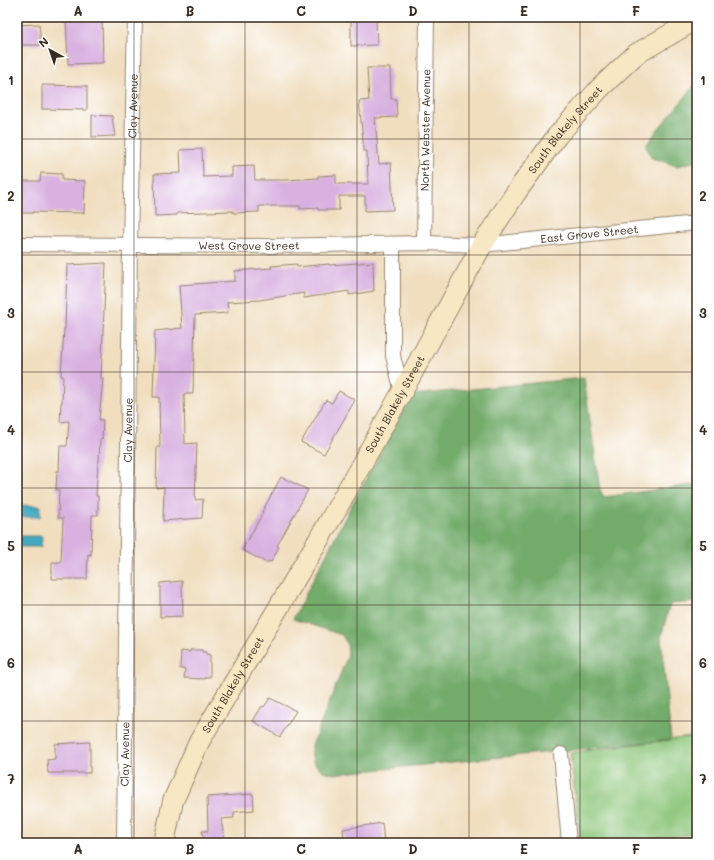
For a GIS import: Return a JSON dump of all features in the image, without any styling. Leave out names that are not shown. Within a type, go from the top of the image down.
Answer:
[{"type":"main road","name":"South Blakely Street","points":[[164,843],[173,801],[199,742],[332,517],[482,245],[514,194],[557,136],[600,88],[636,54],[697,19]]},
{"type":"street","name":"Clay Avenue","points":[[124,843],[130,245],[135,17]]},
{"type":"street","name":"North Webster Avenue","points":[[424,244],[427,17]]},
{"type":"street","name":"East Grove Street","points":[[482,245],[697,223]]},
{"type":"street","name":"West Grove Street","points":[[17,244],[268,246],[392,244],[482,245]]},
{"type":"street","points":[[392,244],[394,356],[402,392]]},
{"type":"street","points":[[561,754],[569,843]]},
{"type":"green space","points":[[697,81],[697,161],[677,166],[652,158],[646,146]]},
{"type":"green space","points":[[584,378],[600,490],[604,497],[697,484],[697,602],[670,604],[661,637],[671,740],[333,774],[323,771],[313,762],[311,748],[348,655],[347,644],[342,635],[293,619],[351,506],[412,395]]},
{"type":"green space","points":[[697,736],[697,834],[602,843],[581,843],[570,753]]},
{"type":"water","points":[[20,505],[41,506],[40,517],[20,517]]},
{"type":"water","points":[[21,536],[42,536],[41,547],[20,547]]},
{"type":"building","points":[[66,17],[102,17],[103,63],[68,64]]},
{"type":"building","points":[[351,17],[376,17],[377,45],[351,46]]},
{"type":"building","points":[[39,24],[41,45],[17,45],[17,25]]},
{"type":"building","points":[[367,68],[390,68],[391,99],[396,99],[397,117],[375,118],[379,164],[391,163],[393,210],[365,211],[365,196],[339,196],[339,210],[318,210],[318,208],[300,209],[300,206],[259,206],[259,212],[233,213],[233,211],[177,213],[177,215],[155,216],[154,174],[181,173],[180,150],[202,149],[203,177],[232,176],[232,167],[254,166],[255,180],[287,180],[336,175],[336,184],[368,184],[367,151],[364,151],[359,101],[369,100]]},
{"type":"building","points":[[42,85],[87,86],[87,110],[42,109]]},
{"type":"building","points":[[92,115],[112,116],[115,136],[92,137]]},
{"type":"building","points":[[41,173],[62,174],[62,180],[85,181],[84,213],[17,213],[17,181],[40,181]]},
{"type":"building","points":[[373,262],[374,291],[349,295],[349,291],[304,298],[304,293],[260,300],[227,302],[228,313],[195,315],[193,394],[184,394],[185,444],[197,443],[195,500],[203,499],[202,518],[163,521],[164,487],[156,488],[157,447],[160,447],[159,397],[153,397],[155,331],[182,328],[179,285],[235,281],[235,271],[272,268],[271,266],[297,264],[297,267]]},
{"type":"building","points":[[106,263],[101,379],[103,378],[99,420],[103,420],[102,439],[100,439],[96,496],[98,496],[98,515],[92,515],[91,555],[88,554],[87,579],[52,579],[52,562],[61,562],[63,518],[58,518],[59,490],[56,490],[57,471],[59,471],[60,446],[67,446],[69,421],[60,422],[67,265]]},
{"type":"building","points":[[339,391],[355,400],[324,454],[301,442],[326,400],[332,403]]},
{"type":"building","points":[[281,477],[308,490],[277,546],[279,547],[271,562],[268,561],[267,563],[242,550]]},
{"type":"building","points":[[182,581],[183,616],[160,617],[160,583]]},
{"type":"building","points":[[190,650],[202,650],[202,652],[206,652],[206,654],[210,655],[210,677],[205,677],[205,679],[184,678],[185,669],[180,669],[181,651],[190,652]]},
{"type":"building","points":[[270,698],[296,711],[280,737],[253,721],[262,706],[264,707]]},
{"type":"building","points":[[90,742],[90,773],[48,773],[47,760],[55,759],[55,744]]},
{"type":"building","points":[[253,794],[254,810],[234,812],[234,818],[221,819],[225,843],[204,843],[202,831],[208,831],[207,797]]},
{"type":"building","points":[[382,823],[384,843],[344,843],[343,829]]}]
